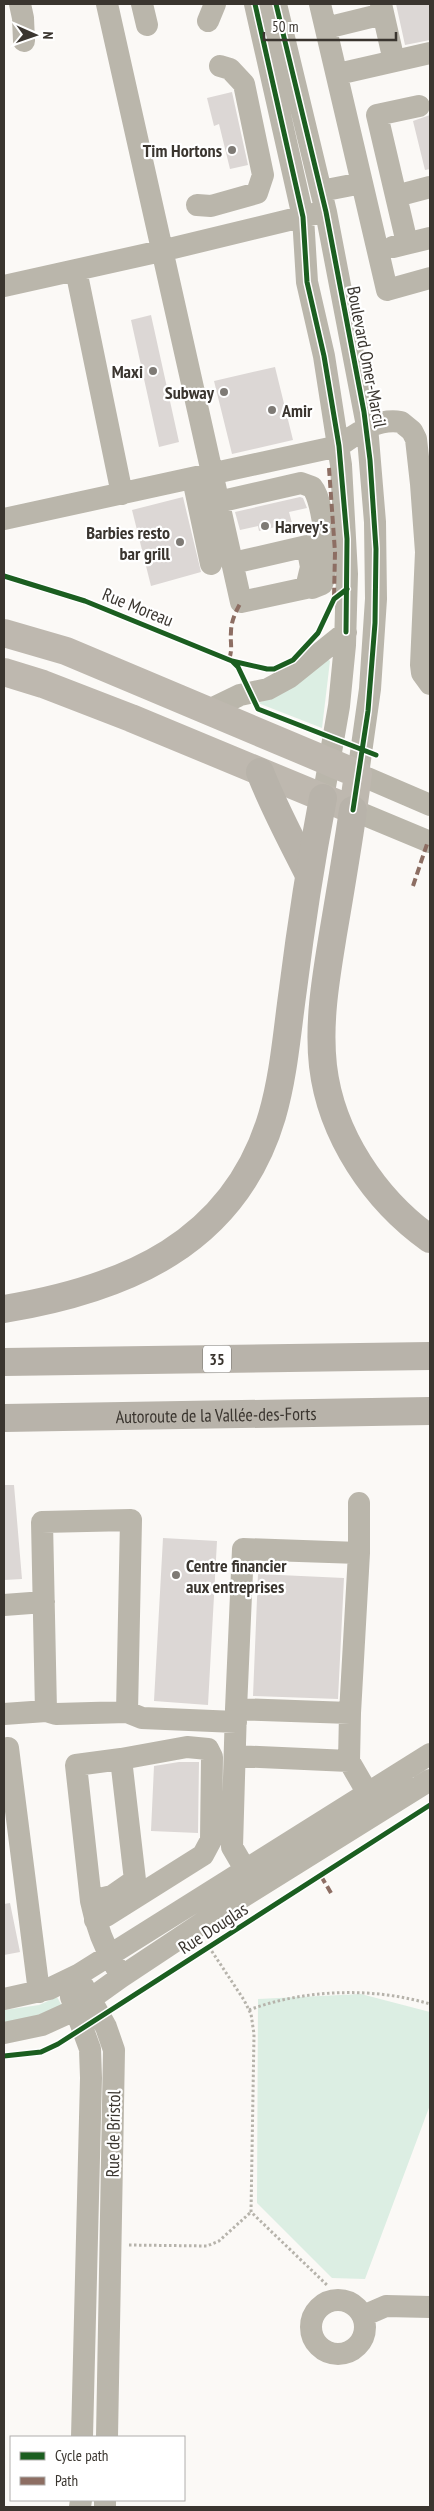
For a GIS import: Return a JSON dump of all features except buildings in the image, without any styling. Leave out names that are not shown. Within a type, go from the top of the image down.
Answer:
[{"type":"highway","points":[[260,772],[274,806],[309,875]]},
{"type":"highway","points":[[4,1310],[90,1290],[151,1265],[173,1252],[206,1226],[241,1184],[259,1151],[277,1096],[309,875],[323,798]]},
{"type":"highway","points":[[353,810],[324,993],[322,1032],[326,1084],[341,1129],[362,1168],[399,1213],[430,1239]]},
{"type":"highway","name":"35","points":[[4,1362],[430,1356]]},
{"type":"highway","name":"Autoroute de la Vallée-des-Forts","points":[[4,1418],[430,1411]]},
{"type":"main road","points":[[4,633],[66,651],[358,774]]},
{"type":"main road","points":[[4,672],[83,699],[353,810]]},
{"type":"main road","name":"Boulevard Omer-Marcil","points":[[353,810],[358,774]]},
{"type":"street","points":[[20,4],[24,41]]},
{"type":"street","points":[[107,4],[161,251],[202,477],[222,564],[241,602],[306,588],[316,588],[322,584],[327,563],[318,498],[312,487],[301,483],[218,502]]},
{"type":"street","points":[[255,4],[303,217],[306,282],[324,356],[339,446],[346,539],[346,632],[340,692],[323,798]]},
{"type":"street","name":"Boulevard Omer-Marcil","points":[[276,4],[323,201],[367,426],[375,514],[376,599],[370,689],[358,774]]},
{"type":"street","points":[[320,4],[338,74],[387,290],[430,278]]},
{"type":"street","points":[[326,28],[382,9],[394,61]]},
{"type":"street","points":[[338,74],[430,52]]},
{"type":"street","points":[[198,205],[211,206],[257,193],[263,175],[244,84],[230,69],[220,66]]},
{"type":"street","points":[[407,243],[377,115],[419,106]]},
{"type":"street","points":[[4,286],[303,217],[323,201],[362,183]]},
{"type":"street","points":[[396,196],[430,187]]},
{"type":"street","points":[[378,250],[430,238]]},
{"type":"street","points":[[76,270],[122,494]]},
{"type":"street","points":[[4,518],[202,477],[339,446],[367,426],[394,421],[407,425],[416,439],[426,483],[428,552],[421,665],[422,673],[430,684]]},
{"type":"street","points":[[202,477],[218,502],[222,564]]},
{"type":"street","points":[[222,564],[307,536],[311,567],[306,588]]},
{"type":"street","points":[[209,710],[240,695],[268,689],[290,677],[346,632]]},
{"type":"street","points":[[358,774],[430,805]]},
{"type":"street","points":[[353,810],[430,842]]},
{"type":"street","points":[[359,1503],[359,1553],[349,1761],[367,1792]]},
{"type":"street","points":[[46,1711],[42,1522],[131,1520],[127,1712]]},
{"type":"street","points":[[246,1870],[232,1847],[243,1548],[359,1553]]},
{"type":"street","points":[[4,1605],[44,1602]]},
{"type":"street","points":[[4,1714],[46,1711],[56,1714],[127,1712],[142,1718],[350,1713]]},
{"type":"street","points":[[93,1911],[106,1916],[203,1855],[210,1843],[212,1754],[208,1749],[187,1747],[76,1765],[93,1911],[110,1957],[121,1977]]},
{"type":"street","points":[[8,1748],[12,1859],[39,1992]]},
{"type":"street","name":"Rue Douglas","points":[[4,1999],[39,1992],[72,1978],[110,1957],[367,1792],[430,1754]]},
{"type":"street","points":[[235,1756],[349,1761]]},
{"type":"street","points":[[93,1911],[135,1880],[121,1759]]},
{"type":"street","name":"Rue Douglas","points":[[4,2033],[42,2025],[83,2004],[233,1903],[430,1780]]},
{"type":"street","name":"Rue de Bristol","points":[[72,1978],[83,2004],[90,2049],[82,2436]]},
{"type":"street","name":"Rue de Bristol","points":[[83,2004],[106,2027],[114,2050],[107,2436]]},
{"type":"street","points":[[84,2300],[110,2301]]},
{"type":"street","points":[[363,2316],[386,2306],[430,2307]]},
{"type":"path","points":[[122,2245],[207,2246],[219,2241],[251,2212],[254,2034],[249,2010],[209,1947]]},
{"type":"path","points":[[249,2010],[270,2002],[299,1996],[336,1994],[401,1997],[430,2004]]},
{"type":"path","points":[[251,2212],[327,2285]]},
{"type":"green space","points":[[327,658],[330,661],[322,728],[258,703],[269,699]]},
{"type":"green space","points":[[361,1994],[430,2012],[430,2105],[365,2279],[332,2278],[257,2203],[258,1999]]},
{"type":"green space","points":[[57,1997],[62,2006],[51,2012],[4,2023],[4,2010],[39,2005]]},
{"type":"marked path","points":[[329,468],[335,552],[334,599]]},
{"type":"marked path","points":[[229,659],[232,624],[241,602]]},
{"type":"marked path","points":[[413,886],[428,841]]},
{"type":"marked path","points":[[321,1876],[331,1893]]},
{"type":"cycle path","points":[[255,4],[303,217],[307,282],[324,356],[339,446],[347,539],[346,632]]},
{"type":"cycle path","points":[[276,4],[326,212],[364,412],[370,460],[376,549],[375,623],[368,711],[353,810]]},
{"type":"cycle path","name":"Rue Moreau","points":[[4,576],[85,601],[232,661],[238,667],[258,709],[376,755]]},
{"type":"cycle path","points":[[232,661],[274,669],[293,660],[318,633],[334,599],[347,589]]},
{"type":"cycle path","points":[[4,2056],[41,2052],[58,2044],[430,1805]]},
{"type":"place","name":"Tim Hortons","points":[[232,150]]},
{"type":"place","name":"Maxi","points":[[153,371]]},
{"type":"place","name":"Subway","points":[[224,392]]},
{"type":"place","name":"Amir","points":[[272,410]]},
{"type":"place","name":"Harvey's","points":[[265,526]]},
{"type":"place","name":"Barbies resto bar grill","points":[[180,542]]},
{"type":"place","name":"Centre financier aux entreprises","points":[[176,1575]]}]
